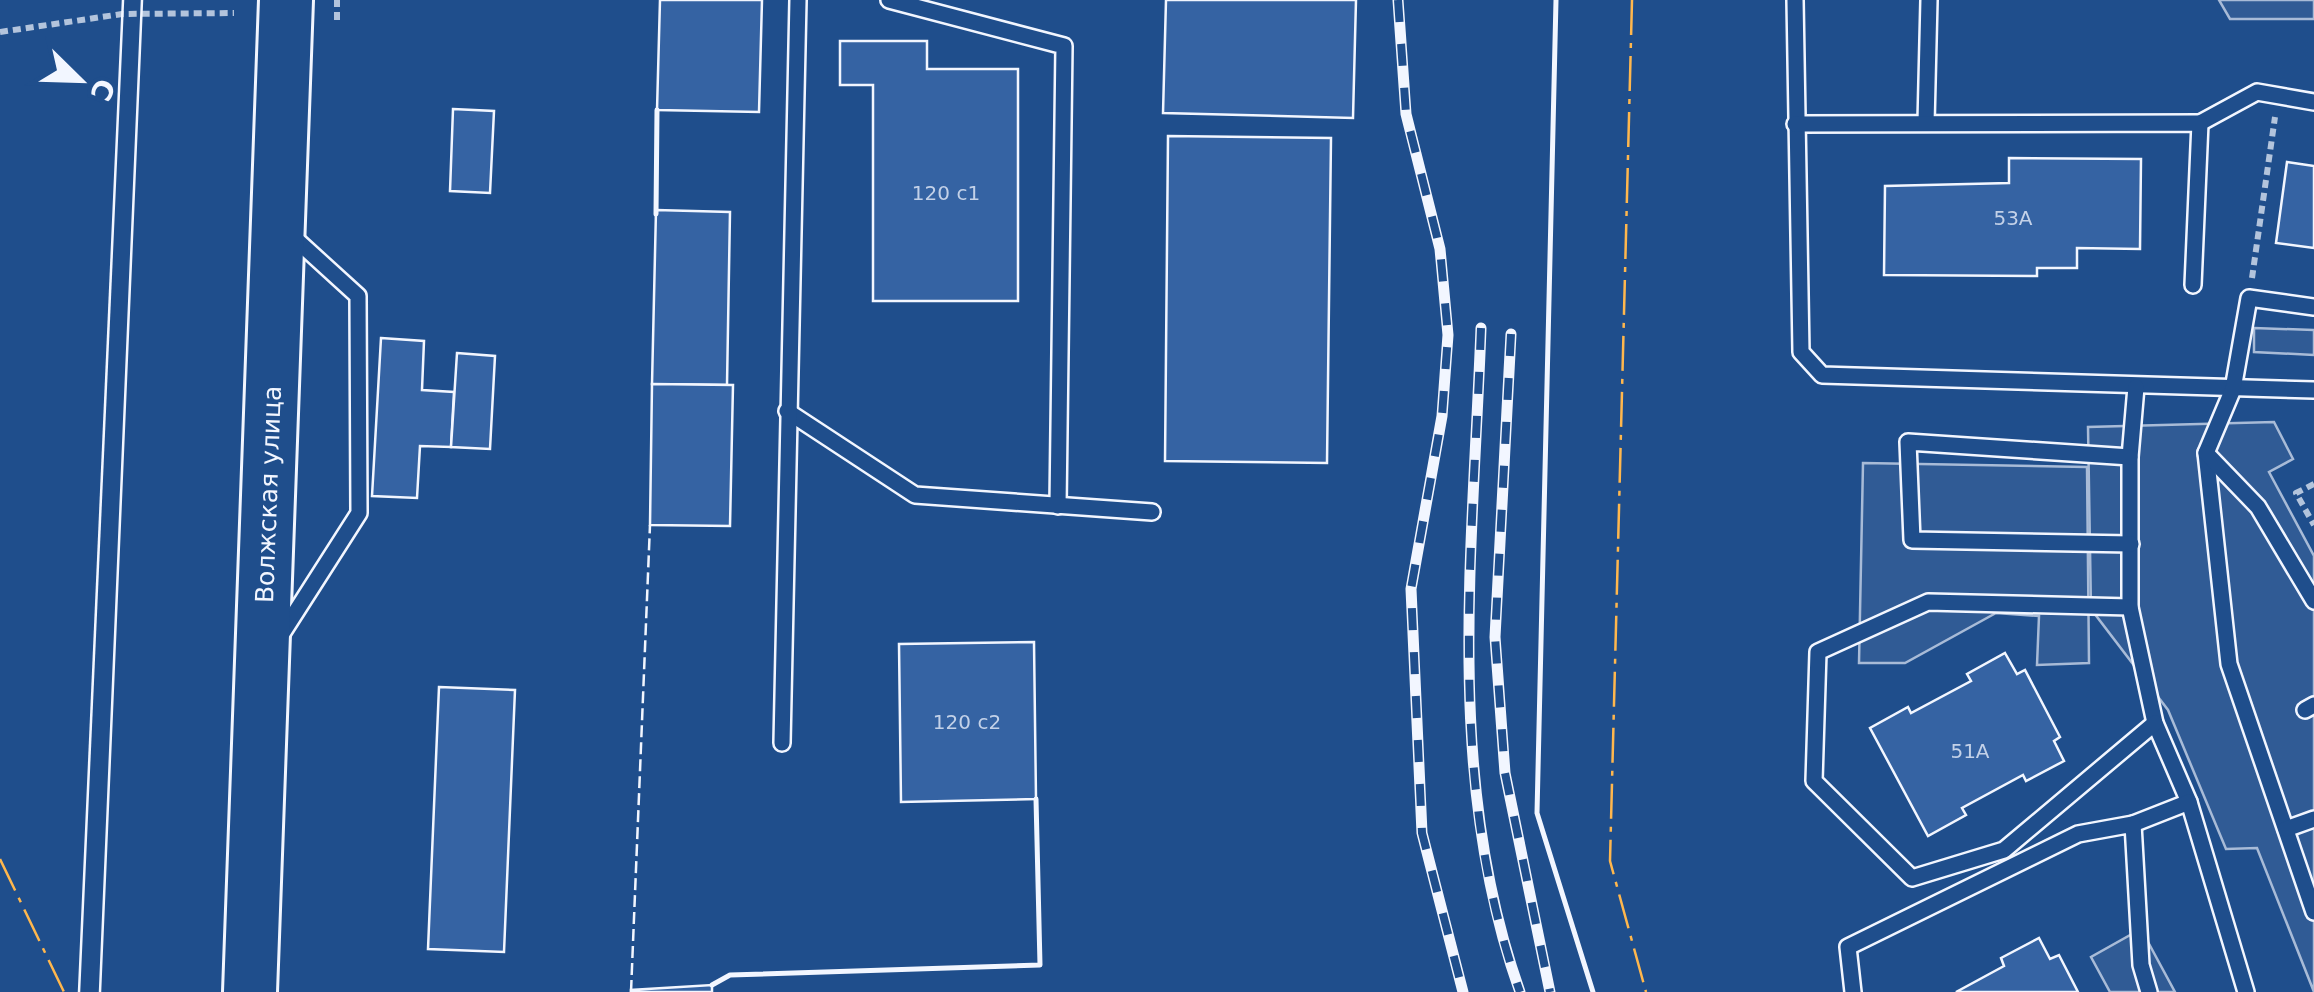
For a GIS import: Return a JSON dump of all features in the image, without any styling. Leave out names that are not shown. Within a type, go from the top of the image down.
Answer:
[{"type":"main road","name":"Волжская улица","points":[[250,992],[286,0]]},
{"type":"lane","points":[[782,743],[798,0]]},
{"type":"lane","points":[[889,0],[1064,46],[1058,506]]},
{"type":"lane","points":[[1795,0],[1800,352],[1822,375],[2314,390]]},
{"type":"lane","points":[[1926,123],[1929,0]]},
{"type":"lane","points":[[1795,124],[2200,123],[2257,92],[2314,102]]},
{"type":"lane","points":[[2193,285],[2200,123]]},
{"type":"lane","points":[[260,668],[359,513],[358,296],[277,222]]},
{"type":"lane","points":[[2313,907],[2228,664],[2206,453],[2233,389],[2249,298],[2314,307]]},
{"type":"lane","points":[[2136,387],[2130,457],[2130,607],[2155,723],[2189,802],[2246,992]]},
{"type":"lane","points":[[787,412],[914,495],[1152,512]]},
{"type":"lane","points":[[2130,457],[1908,442],[1912,540],[2131,544]]},
{"type":"lane","points":[[2206,453],[2258,508],[2314,601]]},
{"type":"lane","points":[[2130,607],[1928,602],[1818,652],[1814,781],[1912,878],[2004,850],[2155,723]]},
{"type":"lane","points":[[1852,992],[1848,947],[2078,834],[2132,824],[2189,802]]},
{"type":"lane","points":[[2286,829],[2314,819]]},
{"type":"lane","points":[[2132,824],[2141,965],[2150,992]]},
{"type":"path","points":[[336,20],[337,0]]},
{"type":"path","points":[[0,32],[122,14],[234,13]]},
{"type":"path","points":[[2249,298],[2278,96]]},
{"type":"path","points":[[2314,484],[2296,493],[2314,525]]},
{"type":"shaded area","points":[[2219,0],[2314,0],[2314,19],[2230,19]]},
{"type":"shaded area","points":[[2254,328],[2314,330],[2314,355],[2254,352]]},
{"type":"shaded area","points":[[2274,422],[2293,459],[2269,472],[2314,556],[2314,992],[2257,848],[2226,849],[2168,710],[2091,609],[2088,427]]},
{"type":"shaded area","points":[[1863,463],[2087,467],[2089,663],[2037,665],[2039,616],[1996,613],[1905,663],[1859,663]]},
{"type":"shaded area","points":[[2141,929],[2175,992],[2110,992],[2091,957]]},
{"type":"building","points":[[660,0],[762,0],[759,112],[657,110]]},
{"type":"building","points":[[1166,0],[1356,0],[1353,118],[1163,113]]},
{"type":"building","points":[[840,41],[927,41],[927,69],[1018,69],[1018,301],[873,301],[873,85],[840,85]]},
{"type":"building","points":[[453,109],[494,111],[490,193],[450,191]]},
{"type":"building","points":[[1168,136],[1331,138],[1327,463],[1165,461]]},
{"type":"building","points":[[2009,158],[2141,159],[2140,249],[2077,248],[2077,268],[2037,268],[2037,276],[1884,275],[1885,186],[2009,183]]},
{"type":"building","points":[[2287,162],[2314,166],[2314,248],[2276,243]]},
{"type":"building","points":[[656,210],[730,212],[727,385],[652,384]]},
{"type":"building","points":[[381,338],[424,341],[422,390],[454,392],[451,447],[420,446],[417,498],[372,496]]},
{"type":"building","points":[[457,353],[495,356],[490,449],[451,447]]},
{"type":"building","points":[[652,384],[733,385],[730,526],[650,525]]},
{"type":"building","points":[[1034,642],[1036,799],[901,802],[899,644]]},
{"type":"building","points":[[2005,653],[2017,674],[2025,670],[2060,737],[2054,741],[2064,761],[2026,781],[2023,775],[1962,808],[1966,815],[1928,836],[1870,728],[1908,707],[1911,713],[1971,681],[1967,674]]},
{"type":"building","points":[[439,687],[515,690],[504,952],[428,949]]},
{"type":"building","points":[[2039,938],[2050,959],[2059,955],[2078,992],[1956,992],[2004,966],[2001,958]]},
{"type":"building","points":[[712,985],[712,992],[631,992],[631,990]]},
{"type":"tram line","points":[[79,992],[123,0]]},
{"type":"tram line","points":[[100,992],[142,0]]},
{"type":"railway","points":[[1398,0],[1406,114],[1440,249],[1448,335],[1442,416],[1411,589],[1422,833],[1463,992]]},
{"type":"railway","points":[[1481,328],[1470,579],[1472,747],[1481,830],[1496,911],[1520,992]]},
{"type":"railway","points":[[1511,334],[1495,637],[1505,773],[1550,992]]},
{"type":"fence","points":[[631,992],[650,525]]},
{"type":"wall","points":[[1556,0],[1537,813],[1593,992]]},
{"type":"wall","points":[[656,214],[657,110]]},
{"type":"wall","points":[[712,985],[730,975],[1040,965],[1036,799]]},
{"type":"power","points":[[1632,0],[1610,861],[1646,992]]},
{"type":"power","points":[[0,859],[64,992]]}]
